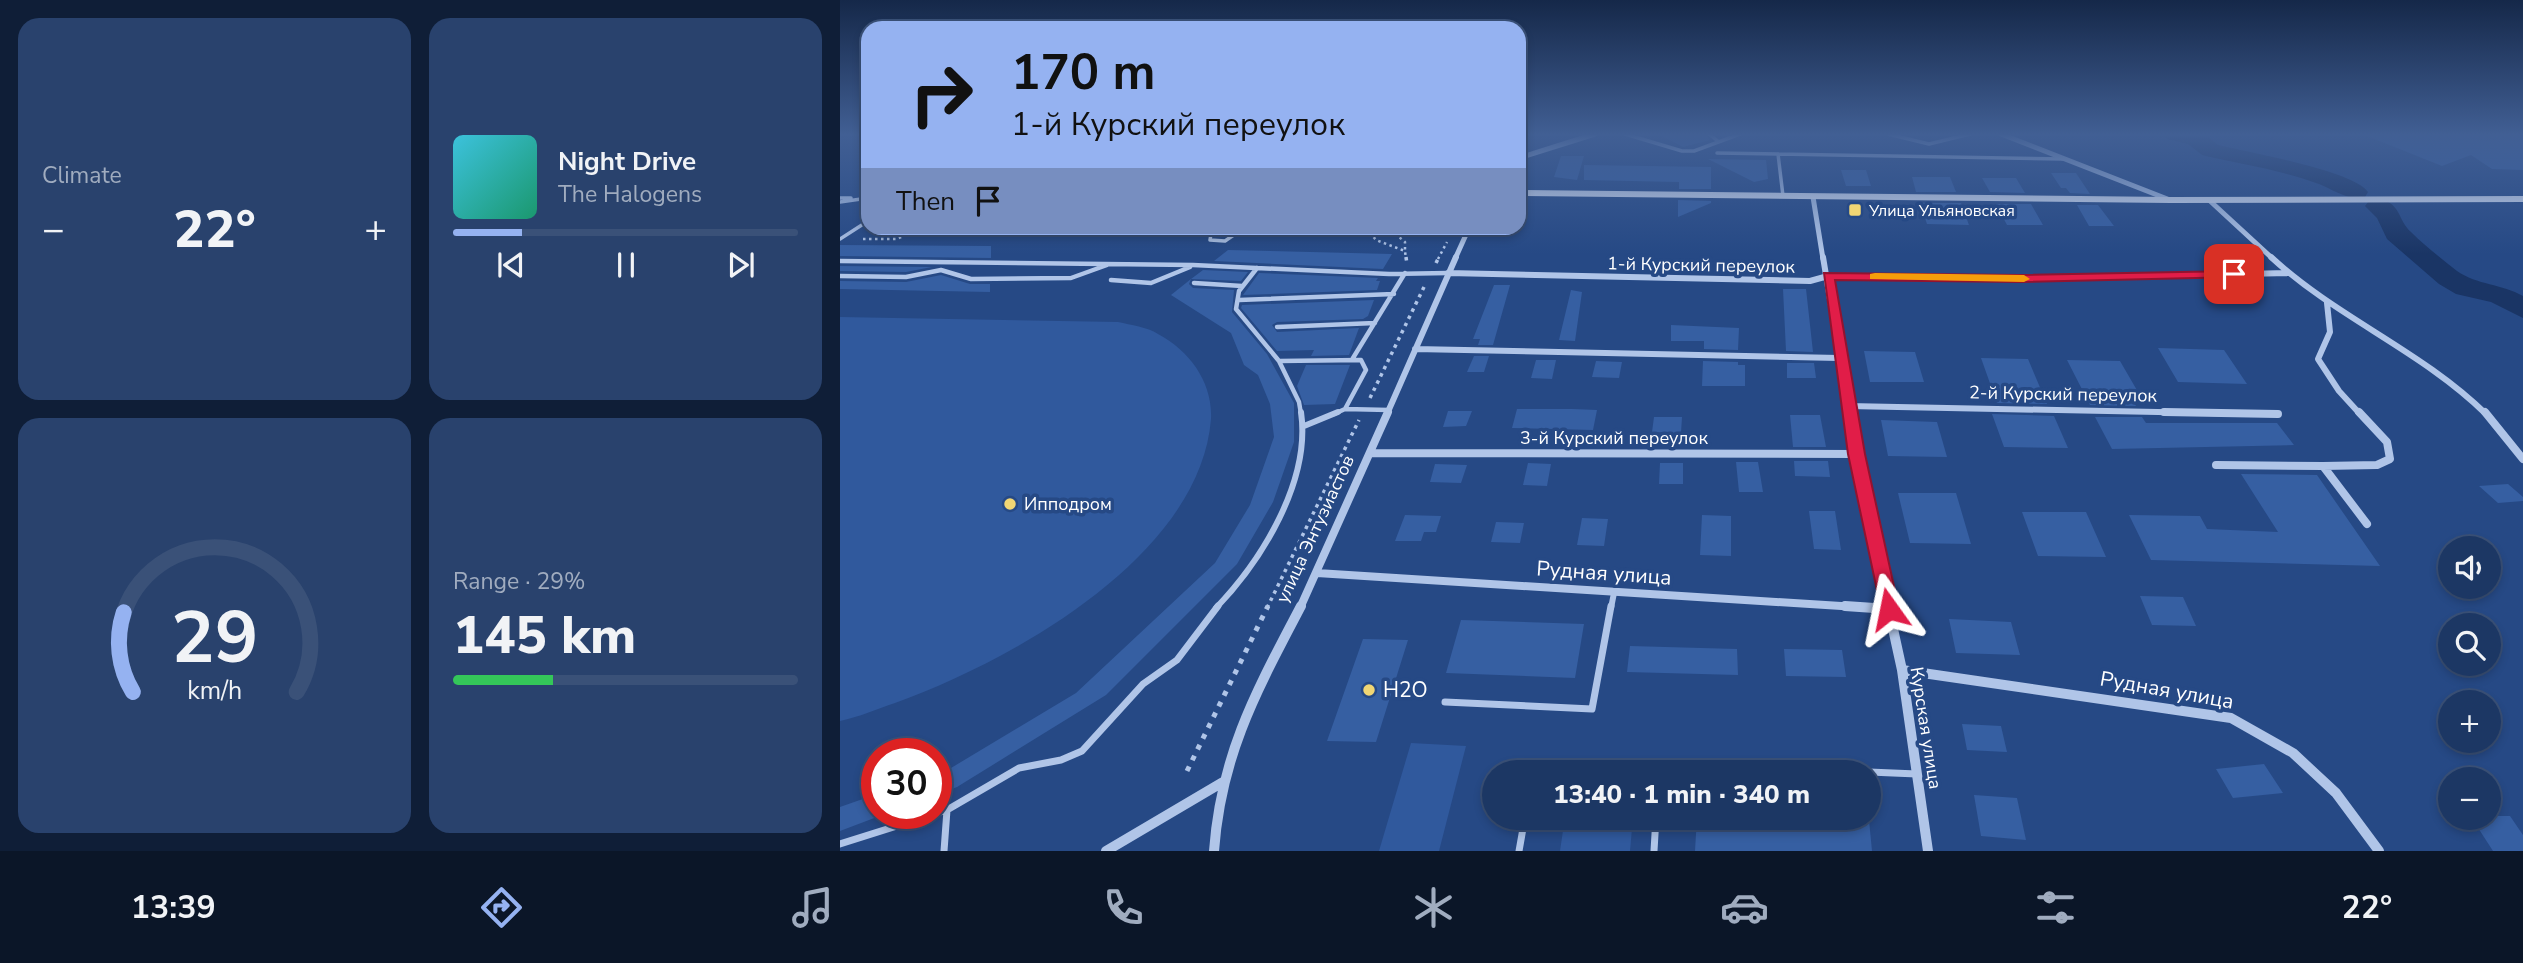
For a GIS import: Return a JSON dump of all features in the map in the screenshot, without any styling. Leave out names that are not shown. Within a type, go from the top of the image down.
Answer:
[{"type":"main road","points":[[1526,193],[2171,200],[2523,199]]},
{"type":"street","points":[[2104,174],[2171,200]]},
{"type":"street","name":"Курская улица","points":[[1813,197],[1856,454],[1902,670],[1928,851]]},
{"type":"street","points":[[2209,200],[2288,274],[2326,302],[2426,363],[2485,412],[2523,459]]},
{"type":"street","name":"улица Энтузиастов","points":[[1214,851],[1223,782],[1245,710],[1317,573],[1466,235]]},
{"type":"street","name":"1-й Курский переулок","points":[[1448,273],[1810,281],[1828,276],[2019,279],[2288,274]]},
{"type":"street","points":[[2216,465],[2377,465],[2390,459],[2386,442],[2339,391],[2318,359],[2330,338],[2332,328],[2333,318],[2326,302]]},
{"type":"street","points":[[1415,349],[1839,358]]},
{"type":"street","name":"2-й Курский переулок","points":[[1848,407],[2278,414]]},
{"type":"street","name":"3-й Курский переулок","points":[[1371,453],[1856,454]]},
{"type":"street","points":[[2323,466],[2367,524]]},
{"type":"street","name":"Рудная улица","points":[[1317,573],[1889,609]]},
{"type":"street","name":"Рудная улица","points":[[1902,670],[2231,718],[2293,754],[2336,793],[2379,851]]},
{"type":"street","points":[[1106,851],[1223,782]]},
{"type":"lane","points":[[1780,174],[1783,196]]},
{"type":"lane","points":[[840,200],[861,198]]},
{"type":"lane","points":[[842,238],[861,226]]},
{"type":"lane","points":[[1210,235],[1210,240],[1225,241],[1234,235]]},
{"type":"lane","points":[[840,261],[1193,265],[1448,273]]},
{"type":"lane","points":[[840,276],[906,277],[941,270],[971,279],[1071,278],[1110,264]]},
{"type":"lane","points":[[1111,280],[1151,283],[1193,265]]},
{"type":"lane","points":[[952,807],[1019,768],[1061,760],[1082,751],[1143,684],[1177,660],[1206,619],[1245,578],[1262,553],[1286,505],[1304,426],[1300,402],[1279,361],[1236,309],[1242,286],[1258,268]]},
{"type":"lane","points":[[1353,358],[1405,273]]},
{"type":"lane","points":[[1194,284],[1242,286]]},
{"type":"lane","points":[[1239,300],[1394,294]]},
{"type":"lane","points":[[1277,327],[1376,323]]},
{"type":"lane","points":[[1279,361],[1361,360],[1366,370],[1345,409]]},
{"type":"lane","points":[[1304,426],[1345,409],[1389,410]]},
{"type":"lane","points":[[1445,702],[1592,709],[1614,593]]},
{"type":"lane","points":[[1881,772],[1917,774]]},
{"type":"lane","points":[[840,844],[888,829]]},
{"type":"lane","points":[[944,851],[946,829]]},
{"type":"lane","points":[[1519,851],[1523,830]]},
{"type":"lane","points":[[1654,851],[1655,830]]},
{"type":"path","points":[[842,238],[895,239],[906,235]]},
{"type":"path","points":[[1203,235],[1210,235]]},
{"type":"path","points":[[1372,235],[1376,240],[1405,251]]},
{"type":"path","points":[[1397,235],[1405,242],[1409,259],[1405,273]]},
{"type":"path","points":[[1187,771],[1448,239]]},
{"type":"shaded area","name":"Ипподром","points":[[840,317],[1118,322],[1144,328],[1170,341],[1197,369],[1208,393],[1211,419],[1199,469],[1173,516],[1137,558],[1092,597],[1043,631],[992,660],[895,703],[840,721]]},
{"type":"shaded area","points":[[1411,743],[1466,746],[1439,851],[1379,851]]},
{"type":"shaded area","points":[[1563,830],[1632,830],[1630,851],[1560,851]]},
{"type":"building","points":[[1555,174],[1579,174],[1577,180],[1554,177]]},
{"type":"building","points":[[1584,174],[1711,174],[1711,189],[1679,189],[1679,182],[1584,180]]},
{"type":"building","points":[[1737,174],[1767,174],[1768,179],[1754,182]]},
{"type":"building","points":[[1842,174],[1867,174],[1871,186],[1846,186]]},
{"type":"building","points":[[2051,174],[2076,174],[2090,194],[2070,193],[2066,188],[2061,188]]},
{"type":"building","points":[[1912,177],[1950,177],[1956,192],[1916,192]]},
{"type":"building","points":[[1982,178],[2016,178],[2025,193],[1990,192]]},
{"type":"building","points":[[1678,200],[1711,201],[1711,203],[1678,217]]},
{"type":"building","points":[[1920,203],[1961,203],[1969,225],[1927,224]]},
{"type":"building","points":[[1996,204],[2031,204],[2043,225],[2007,225]]},
{"type":"building","points":[[2077,205],[2098,205],[2114,226],[2089,226]]},
{"type":"building","points":[[840,245],[991,246],[991,258],[840,256]]},
{"type":"building","points":[[1228,250],[1392,254],[1383,269],[1214,261]]},
{"type":"building","points":[[840,266],[932,267],[906,272],[840,271]]},
{"type":"building","points":[[1203,270],[1248,272],[1241,281],[1191,279]]},
{"type":"building","points":[[1259,273],[1378,278],[1376,281],[1380,281],[1377,290],[1243,295]]},
{"type":"building","points":[[941,275],[970,284],[990,284],[990,292],[840,289],[840,281],[906,282]]},
{"type":"building","points":[[1191,279],[1189,284],[1193,288],[1234,290],[1232,312],[1267,354],[1294,403],[1294,442],[1273,502],[1237,564],[1106,695],[952,789],[952,767],[1076,693],[1215,563],[1250,505],[1274,437],[1270,404],[1258,375],[1244,365],[1231,333],[1171,295]]},
{"type":"building","points":[[1494,285],[1510,285],[1493,345],[1478,345],[1480,339],[1473,339]]},
{"type":"building","points":[[1783,289],[1806,289],[1813,352],[1786,351]]},
{"type":"building","points":[[1571,290],[1582,292],[1575,341],[1559,340]]},
{"type":"building","points":[[1374,300],[1368,316],[1363,319],[1277,322],[1272,325],[1277,332],[1359,328],[1349,355],[1311,356],[1314,350],[1277,351],[1241,308],[1242,305]]},
{"type":"building","points":[[1671,325],[1739,328],[1738,350],[1704,349],[1704,341],[1671,341]]},
{"type":"building","points":[[2158,348],[2224,350],[2247,384],[2178,382]]},
{"type":"building","points":[[1864,351],[1915,352],[1924,382],[1870,382]]},
{"type":"building","points":[[1474,356],[1489,356],[1484,372],[1467,372]]},
{"type":"building","points":[[1981,358],[2028,359],[2047,404],[1997,403]]},
{"type":"building","points":[[1536,360],[1556,360],[1552,379],[1531,378]]},
{"type":"building","points":[[2067,360],[2120,361],[2138,392],[2128,392],[2136,406],[2090,405]]},
{"type":"building","points":[[1596,361],[1622,362],[1619,378],[1592,377]]},
{"type":"building","points":[[1703,361],[1738,362],[1738,365],[1745,365],[1745,386],[1702,386]]},
{"type":"building","points":[[1787,363],[1814,363],[1816,378],[1787,378]]},
{"type":"building","points":[[1306,365],[1350,365],[1335,404],[1304,405],[1297,386]]},
{"type":"building","points":[[1517,409],[1597,410],[1593,430],[1512,428]]},
{"type":"building","points":[[1448,411],[1472,411],[1466,426],[1443,427]]},
{"type":"building","points":[[1992,414],[2054,416],[2068,448],[2004,447]]},
{"type":"building","points":[[1790,415],[1820,415],[1826,447],[1793,447]]},
{"type":"building","points":[[1654,417],[1682,417],[1681,433],[1652,432]]},
{"type":"building","points":[[2095,417],[2142,417],[2146,423],[2277,423],[2294,445],[2112,449]]},
{"type":"building","points":[[1881,420],[1937,422],[1947,457],[1888,456]]},
{"type":"building","points":[[1794,461],[1828,461],[1830,477],[1795,476]]},
{"type":"building","points":[[1736,462],[1758,462],[1763,492],[1739,492]]},
{"type":"building","points":[[1528,463],[1551,464],[1547,486],[1523,485]]},
{"type":"building","points":[[1660,463],[1683,463],[1683,484],[1659,484]]},
{"type":"building","points":[[1435,464],[1467,465],[1461,483],[1430,482]]},
{"type":"building","points":[[2241,474],[2317,475],[2380,566],[2151,560],[2129,515],[2200,516],[2207,529],[2278,532]]},
{"type":"building","points":[[2508,484],[2523,497],[2523,501],[2498,503],[2479,486]]},
{"type":"building","points":[[1898,493],[1956,493],[1971,544],[1910,543]]},
{"type":"building","points":[[1809,511],[1835,511],[1841,550],[1814,549]]},
{"type":"building","points":[[2022,512],[2086,512],[2106,557],[2038,556]]},
{"type":"building","points":[[1405,515],[1441,516],[1436,532],[1424,532],[1421,541],[1395,541]]},
{"type":"building","points":[[1702,515],[1731,516],[1731,556],[1700,555]]},
{"type":"building","points":[[1582,518],[1608,519],[1604,546],[1577,545]]},
{"type":"building","points":[[1496,522],[1524,523],[1520,543],[1491,542]]},
{"type":"building","points":[[2140,596],[2183,597],[2196,626],[2152,625]]},
{"type":"building","points":[[1949,619],[2011,622],[2020,655],[1956,653]]},
{"type":"building","points":[[1461,620],[1584,624],[1575,678],[1446,673]]},
{"type":"building","name":"H2O","points":[[1363,639],[1408,640],[1376,742],[1327,741]]},
{"type":"building","points":[[1630,646],[1737,649],[1738,675],[1627,672]]},
{"type":"building","points":[[1784,649],[1842,650],[1846,677],[1786,676]]},
{"type":"building","points":[[1962,724],[2001,726],[2007,752],[1967,750]]},
{"type":"building","points":[[2264,764],[2283,793],[2233,798],[2216,769]]},
{"type":"building","points":[[1974,795],[2017,798],[2026,840],[1981,836]]},
{"type":"building","points":[[861,800],[861,823],[840,831],[840,807]]},
{"type":"building","points":[[2501,816],[2510,816],[2523,835],[2523,851],[2493,851],[2479,830],[2501,830]]},
{"type":"building","points":[[1696,830],[1870,830],[1872,851],[1695,851]]},
{"type":"waterway","points":[[2307,174],[2325,178],[2356,192]]},
{"type":"waterway","points":[[2378,206],[2389,214],[2396,233],[2449,278],[2466,288],[2500,295],[2523,309]]},
{"type":"slow traffic","points":[[1875,277],[2024,279]]},
{"type":"place","name":"Улица Ульяновская","points":[[1855,210]]},
{"type":"place","name":"Ипподром","points":[[1010,504]]},
{"type":"place","name":"H2O","points":[[1369,690]]},
{"type":"route","points":[[1889,609],[1856,454],[1828,276],[2019,279],[2234,274]]}]
